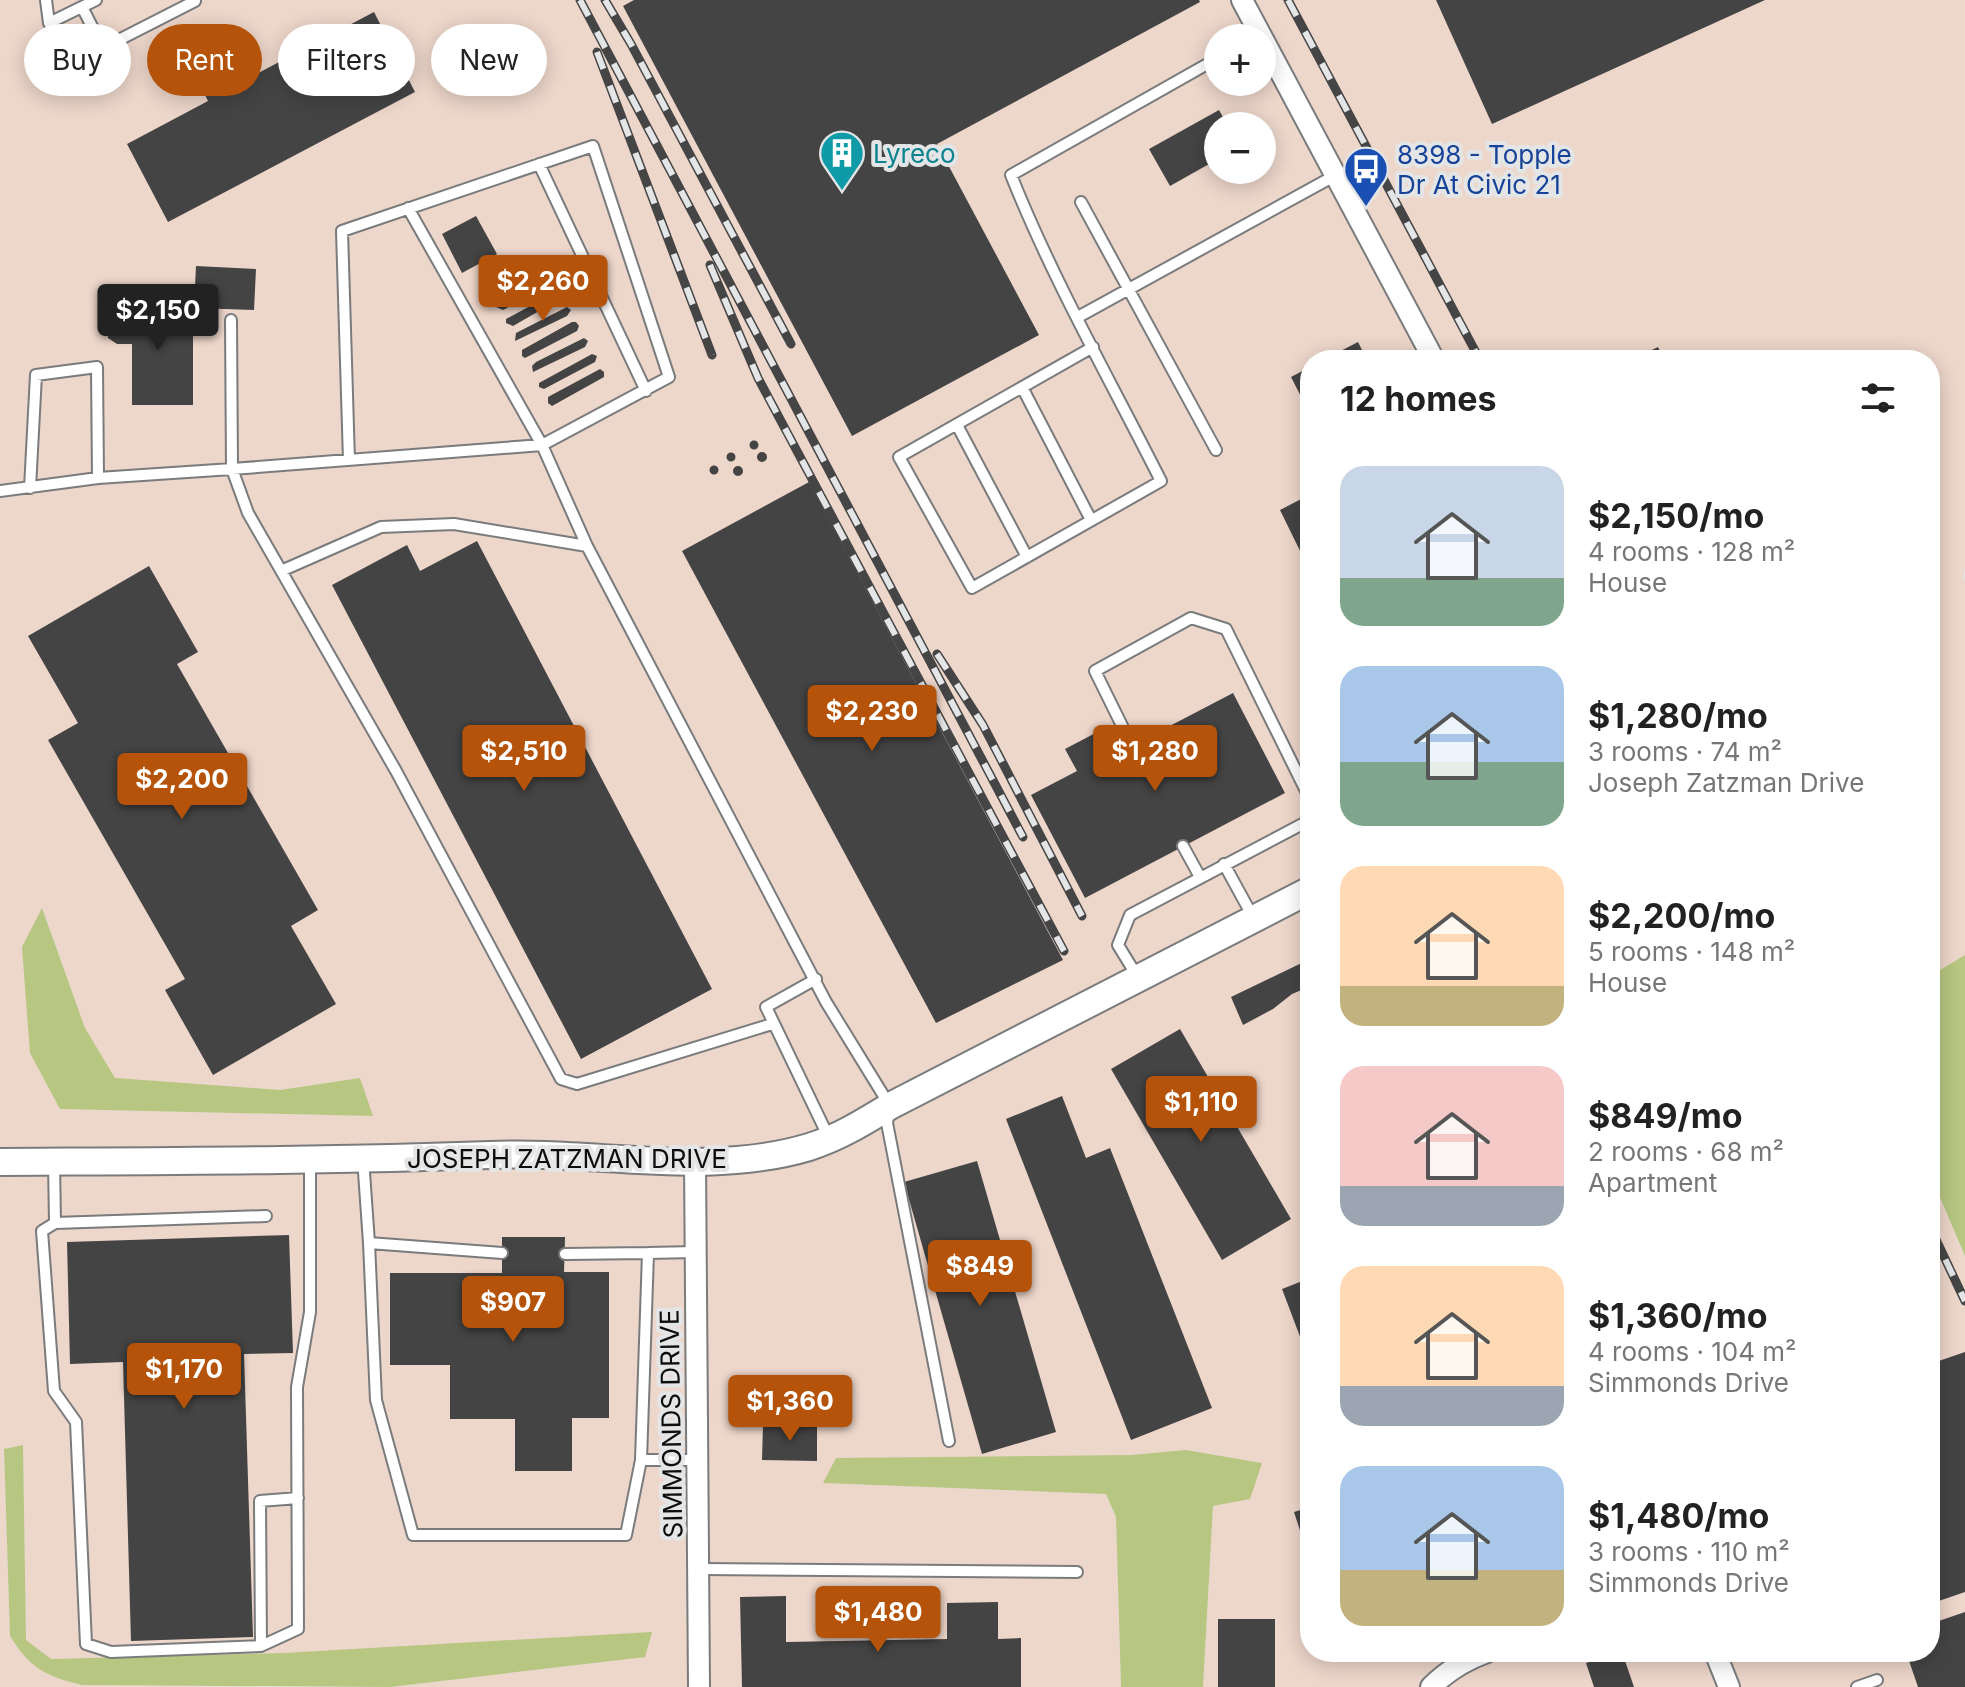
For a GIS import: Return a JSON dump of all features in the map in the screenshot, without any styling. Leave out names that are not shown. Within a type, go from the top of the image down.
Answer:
[{"type":"street","points":[[1242,0],[1252,24]]},
{"type":"street","points":[[1276,69],[1429,350]]},
{"type":"street","name":"JOSEPH ZATZMAN DRIVE","points":[[0,1162],[488,1155],[719,1162],[774,1154],[829,1139],[1300,895]]},
{"type":"street","name":"SIMMONDS DRIVE","points":[[695,1161],[699,1687]]},
{"type":"street","points":[[1431,1687],[1463,1662]]},
{"type":"street","points":[[1719,1662],[1729,1687]]},
{"type":"lane","points":[[46,0],[49,23],[96,0]]},
{"type":"lane","points":[[82,7],[103,48],[195,1]]},
{"type":"lane","points":[[1093,347],[899,457],[972,588],[1161,481],[1078,317],[1036,237],[1011,175],[1204,66]]},
{"type":"lane","points":[[0,491],[98,478],[232,469],[349,460],[542,445],[646,391],[669,377],[593,146],[342,231],[349,460]]},
{"type":"lane","points":[[539,164],[646,391]]},
{"type":"lane","points":[[1078,317],[1336,175]]},
{"type":"lane","points":[[1081,202],[1216,450]]},
{"type":"lane","points":[[408,208],[542,445],[587,546],[826,1002],[890,1106],[887,1123],[949,1441]]},
{"type":"lane","points":[[231,320],[232,469],[248,513],[396,771],[561,1079],[577,1084],[772,1024]]},
{"type":"lane","points":[[30,488],[36,375],[97,367],[98,478]]},
{"type":"lane","points":[[1023,389],[1091,520]]},
{"type":"lane","points":[[957,425],[1027,557]]},
{"type":"lane","points":[[281,571],[381,527],[454,524],[587,546]]},
{"type":"lane","points":[[1132,746],[1095,671],[1191,618],[1226,629],[1300,779]]},
{"type":"lane","points":[[1138,978],[1118,945],[1130,915],[1300,825]]},
{"type":"lane","points":[[1183,846],[1200,877]]},
{"type":"lane","points":[[1224,864],[1254,918]]},
{"type":"lane","points":[[816,979],[766,1007],[829,1139]]},
{"type":"lane","points":[[363,1157],[376,1400],[413,1535],[626,1535],[641,1460],[648,1253]]},
{"type":"lane","points":[[266,1216],[55,1223],[42,1231],[54,1391],[76,1422],[86,1644],[111,1652],[261,1646],[298,1629],[297,1387],[310,1312],[310,1159]]},
{"type":"lane","points":[[54,1162],[55,1223]]},
{"type":"lane","points":[[369,1243],[502,1253]]},
{"type":"lane","points":[[565,1254],[695,1252]]},
{"type":"lane","points":[[641,1460],[697,1460]]},
{"type":"lane","points":[[261,1646],[260,1501],[298,1498]]},
{"type":"lane","points":[[699,1569],[1077,1572]]},
{"type":"lane","points":[[1857,1687],[1877,1680]]},
{"type":"shaded area","points":[[0,0],[1965,0],[1965,955],[1940,970],[1940,350],[1300,350],[1300,1662],[1940,1662],[1940,1197],[1965,1256],[1965,1687],[1203,1687],[1213,1506],[1262,1463],[1186,1450],[824,1483],[1106,1494],[1116,1517],[1121,1687],[390,1687],[644,1657],[284,1653],[51,1659],[26,1641],[23,1445],[4,1450],[10,1636],[82,1685],[266,1687],[0,1687]],"holes":[[[43,910],[85,1028],[114,1079],[280,1090],[360,1078],[372,1116],[60,1109]]]},
{"type":"green space","points":[[42,908],[85,1028],[115,1078],[280,1090],[360,1078],[373,1116],[60,1109],[30,1053],[22,947]]},
{"type":"green space","points":[[1965,955],[1965,1256],[1940,1197],[1940,970]]},
{"type":"green space","points":[[23,1445],[26,1640],[51,1659],[284,1653],[652,1632],[645,1657],[390,1687],[82,1685],[58,1678],[24,1656],[10,1636],[4,1449]]},
{"type":"green space","points":[[1186,1450],[1262,1463],[1250,1499],[1213,1506],[1203,1687],[1121,1687],[1116,1517],[1106,1494],[823,1483],[836,1458],[1131,1455]]},
{"type":"building","name":"Lyreco","points":[[634,0],[1200,2],[937,144],[1039,335],[852,436],[623,6]]},
{"type":"building","points":[[1436,0],[1765,0],[1492,124]]},
{"type":"building","points":[[374,12],[380,24],[351,24]]},
{"type":"building","points":[[278,63],[278,96],[407,96],[168,222],[127,144],[208,101],[206,96],[262,96],[262,71]]},
{"type":"building","points":[[1204,118],[1204,167],[1170,186],[1149,149]]},
{"type":"building","points":[[476,216],[497,254],[462,273],[442,234]]},
{"type":"building","points":[[541,259],[546,266],[495,293],[488,291],[495,283]]},
{"type":"building","points":[[196,266],[256,269],[254,310],[194,308]]},
{"type":"building","points":[[549,275],[554,277],[552,283],[503,310],[496,307],[498,303]]},
{"type":"building","points":[[558,291],[562,294],[560,299],[513,326],[506,323],[506,319]]},
{"type":"building","points":[[193,297],[193,405],[132,405],[132,344],[117,344],[108,338],[107,310],[168,310],[171,298]]},
{"type":"building","points":[[567,307],[571,310],[567,316],[515,341],[516,333]]},
{"type":"building","points":[[572,322],[579,326],[577,331],[525,358],[522,356],[522,350]]},
{"type":"building","points":[[584,338],[588,341],[585,347],[533,372],[532,366],[536,362]]},
{"type":"building","points":[[1358,342],[1362,350],[1342,350]]},
{"type":"building","points":[[592,354],[597,356],[595,362],[544,389],[539,387],[539,383]]},
{"type":"building","points":[[600,369],[604,377],[552,406],[548,403],[548,397]]},
{"type":"building","points":[[1300,372],[1300,395],[1291,377]]},
{"type":"building","points":[[754,440],[759,445],[754,450],[749,445]]},
{"type":"building","points":[[762,452],[767,457],[762,462],[757,457]]},
{"type":"building","points":[[731,453],[735,457],[731,461],[727,457]]},
{"type":"building","points":[[714,465],[719,470],[714,475],[709,470]]},
{"type":"building","points":[[738,466],[743,471],[738,476],[733,471]]},
{"type":"building","points":[[809,482],[1063,960],[936,1023],[682,551]]},
{"type":"building","points":[[1300,500],[1300,551],[1280,510]]},
{"type":"building","points":[[477,541],[712,989],[581,1059],[332,585],[407,545],[420,571]]},
{"type":"building","points":[[149,566],[198,652],[177,664],[318,910],[291,926],[336,1004],[213,1075],[165,990],[185,979],[48,740],[78,723],[28,636]]},
{"type":"building","points":[[1233,693],[1285,793],[1085,898],[1031,795],[1077,771],[1065,749],[1105,728],[1118,753]]},
{"type":"building","points":[[1300,964],[1300,991],[1243,1025],[1231,997]]},
{"type":"building","points":[[1180,1029],[1291,1219],[1222,1260],[1111,1069]]},
{"type":"building","points":[[1062,1096],[1086,1158],[1110,1148],[1212,1408],[1131,1440],[1006,1119]]},
{"type":"building","points":[[977,1161],[1056,1432],[982,1454],[904,1182]]},
{"type":"building","points":[[289,1235],[293,1353],[244,1354],[253,1637],[131,1641],[123,1362],[70,1364],[67,1242]]},
{"type":"building","points":[[502,1237],[565,1237],[564,1272],[609,1272],[609,1418],[572,1418],[572,1471],[515,1471],[515,1419],[450,1419],[450,1365],[390,1365],[390,1273],[502,1273]]},
{"type":"building","points":[[1300,1282],[1300,1337],[1282,1289]]},
{"type":"building","points":[[1965,1352],[1965,1592],[1940,1601],[1940,1361]]},
{"type":"building","points":[[763,1425],[817,1426],[817,1461],[762,1460]]},
{"type":"building","points":[[1300,1510],[1300,1530],[1294,1512]]},
{"type":"building","points":[[786,1596],[786,1642],[947,1639],[947,1603],[998,1602],[998,1639],[1021,1638],[1021,1687],[742,1687],[740,1597]]},
{"type":"building","points":[[1965,1612],[1965,1687],[1918,1687],[1909,1662],[1940,1662],[1940,1621]]},
{"type":"building","points":[[1218,1619],[1275,1619],[1275,1687],[1218,1687]]},
{"type":"building","points":[[1625,1662],[1634,1687],[1594,1687],[1586,1663]]},
{"type":"railway","points":[[580,0],[1023,837]]},
{"type":"railway","points":[[605,0],[791,344]]},
{"type":"railway","points":[[1288,0],[1475,350]]},
{"type":"railway","points":[[597,52],[712,355]]},
{"type":"railway","points":[[710,265],[758,378],[1064,951]]},
{"type":"railway","points":[[937,654],[983,725],[1082,916]]},
{"type":"railway","points":[[1940,1248],[1965,1301]]},
{"type":"place","name":"Lyreco","points":[[842,192]]},
{"type":"place","name":"8398 - Topple Dr At Civic 21","points":[[1366,208]]}]
